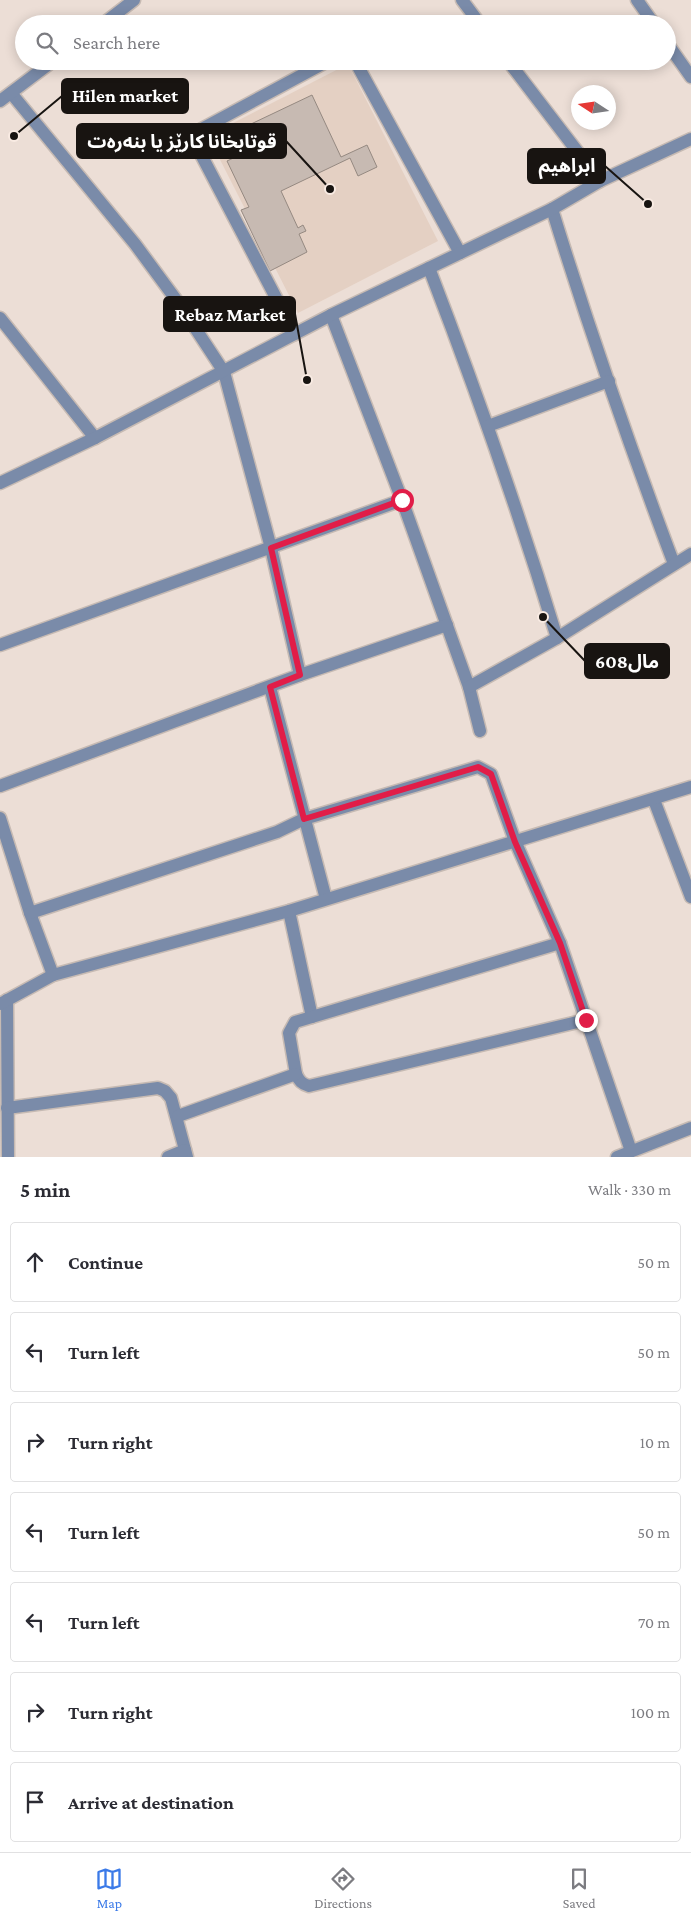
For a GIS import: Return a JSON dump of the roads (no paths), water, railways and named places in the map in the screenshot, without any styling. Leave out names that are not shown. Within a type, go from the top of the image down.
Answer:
[{"type":"street","points":[[115,15],[134,0]]},
{"type":"street","points":[[462,0],[473,15]]},
{"type":"street","points":[[637,0],[648,15]]},
{"type":"street","points":[[676,56],[691,77]]},
{"type":"street","points":[[0,101],[41,70]]},
{"type":"street","points":[[295,334],[195,143],[194,136],[196,132],[311,70]]},
{"type":"street","points":[[360,70],[460,253]]},
{"type":"street","points":[[515,70],[600,181]]},
{"type":"street","points":[[11,93],[136,244],[180,305],[224,372],[271,548],[300,675]]},
{"type":"street","points":[[0,483],[95,438],[331,315],[552,210],[600,181],[691,139]]},
{"type":"street","points":[[552,210],[578,293],[674,564]]},
{"type":"street","points":[[429,268],[488,426],[524,530],[557,638]]},
{"type":"street","points":[[331,315],[402,500],[447,625],[469,687],[480,732]]},
{"type":"street","points":[[0,318],[95,438]]},
{"type":"street","points":[[488,426],[609,381]]},
{"type":"street","points":[[0,645],[402,500]]},
{"type":"street","points":[[469,687],[557,638],[691,554]]},
{"type":"street","points":[[0,786],[300,675],[447,625]]},
{"type":"street","points":[[270,687],[326,898]]},
{"type":"street","points":[[30,913],[277,832],[304,819],[478,767],[491,774],[515,842],[560,943],[631,1151]]},
{"type":"street","points":[[8,1157],[4,1134],[7,1108],[3,1002],[53,975],[289,911],[326,898],[654,800],[691,787]]},
{"type":"street","points":[[654,800],[691,897]]},
{"type":"street","points":[[0,818],[30,913],[53,975]]},
{"type":"street","points":[[289,911],[312,1017]]},
{"type":"street","points":[[560,943],[295,1022],[288,1033],[298,1080],[309,1086],[586,1020]]},
{"type":"street","points":[[178,1116],[296,1074]]},
{"type":"street","points":[[7,1108],[158,1088],[165,1090],[172,1098],[178,1116],[186,1154],[168,1157]]},
{"type":"street","points":[[617,1157],[691,1128]]},
{"type":"place","name":"Hilen market","points":[[14,136]]},
{"type":"place","name":"قوتابخانا کارێز یا بنەرەت","points":[[330,189]]},
{"type":"place","name":"ابراهيم","points":[[648,204]]},
{"type":"place","name":"Rebaz Market","points":[[307,380]]},
{"type":"place","name":"مال608","points":[[543,617]]}]
